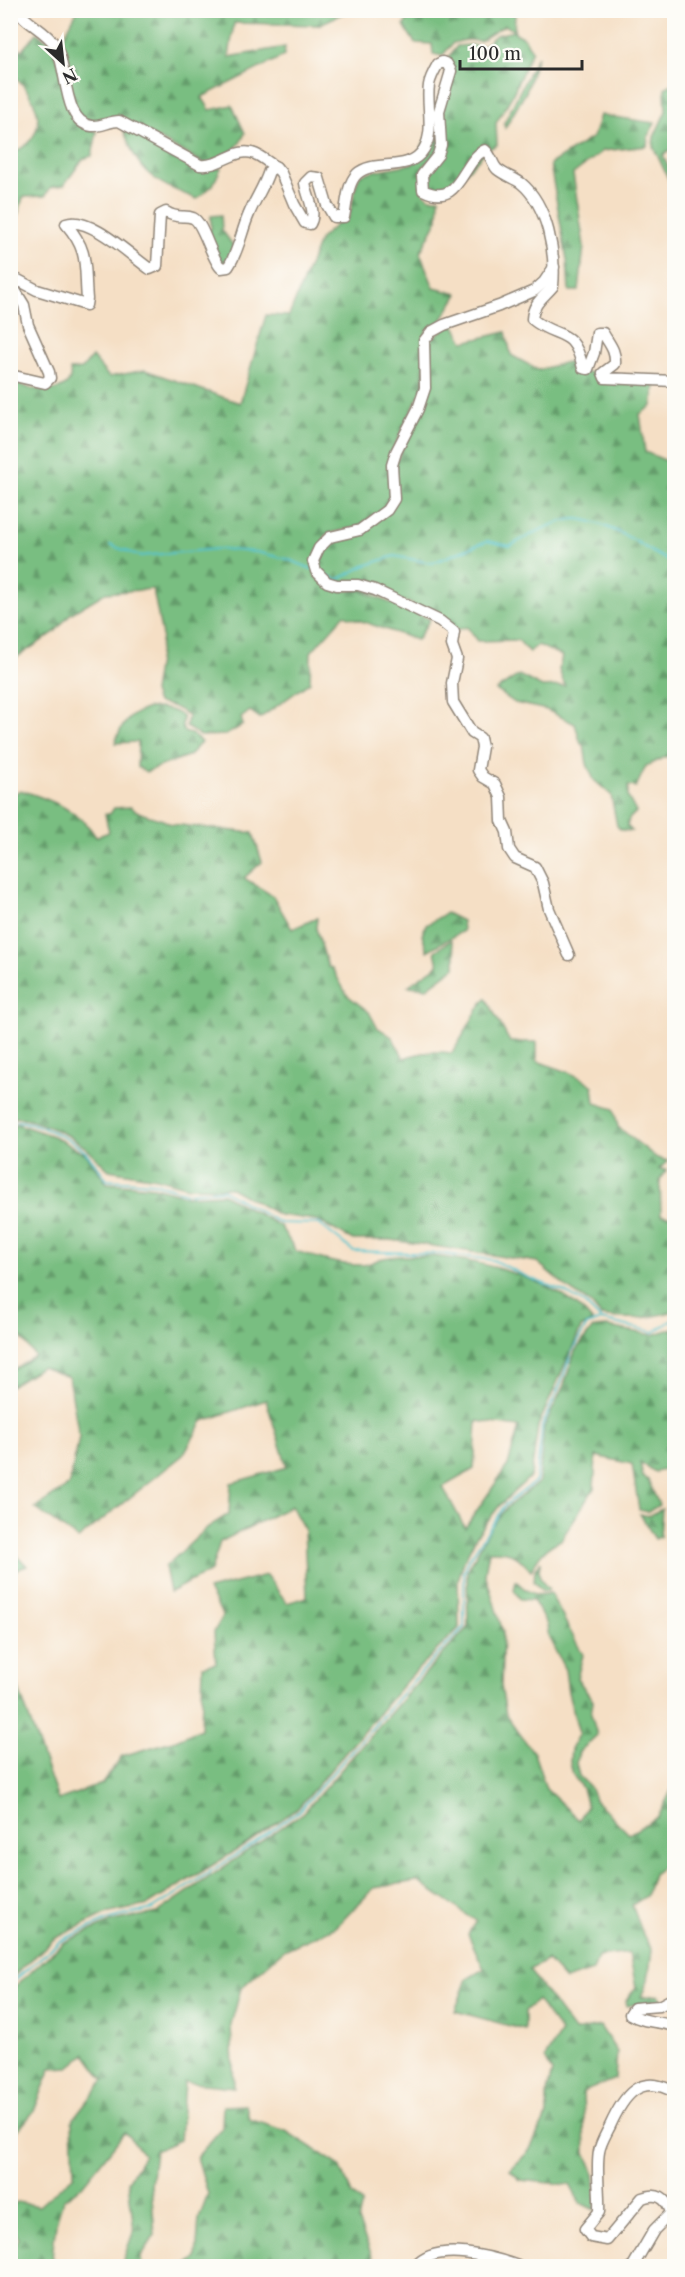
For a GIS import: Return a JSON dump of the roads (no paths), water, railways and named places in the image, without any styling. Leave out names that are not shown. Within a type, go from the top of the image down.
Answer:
[{"type":"street","points":[[17,10],[57,47],[69,100],[76,115],[84,124],[95,127],[108,121],[119,121],[200,165],[211,166],[244,152],[255,154],[276,167],[281,173],[294,204],[305,223],[310,224],[312,203],[305,183],[311,177],[319,178],[327,205],[334,216],[344,217],[349,190],[356,174],[367,168],[398,165],[414,159],[424,150],[427,139],[428,87],[438,64],[442,62],[447,64],[451,71],[440,111],[441,145],[438,155],[422,175],[423,190],[434,195],[444,194],[454,189],[477,154],[485,150],[491,155],[497,169],[522,184],[531,193],[540,208],[551,242],[555,266],[553,286],[537,302],[532,310],[532,319],[538,325],[572,340],[578,348],[583,368],[588,369],[592,362],[597,333],[603,333],[612,345],[616,359],[615,364],[603,373],[605,378],[675,381]]},
{"type":"street","points":[[10,375],[45,383],[50,378],[28,325],[24,305],[13,287],[18,280],[37,290],[86,305],[84,250],[66,224],[80,223],[103,234],[150,269],[157,266],[159,256],[160,215],[166,212],[176,218],[192,217],[201,227],[215,261],[221,268],[228,267],[235,258],[249,212],[269,171],[276,167]]},
{"type":"street","points":[[555,266],[544,282],[534,291],[431,332],[424,341],[425,388],[418,409],[396,452],[392,465],[394,499],[387,510],[360,530],[330,537],[319,548],[313,561],[316,571],[327,582],[337,585],[358,585],[375,590],[440,621],[454,632],[452,645],[457,658],[452,682],[453,702],[472,733],[480,738],[482,747],[478,770],[483,777],[495,784],[501,798],[502,821],[507,832],[509,849],[514,858],[535,867],[543,883],[549,909],[569,955]]},
{"type":"street","points":[[675,1998],[659,2006],[634,2008],[630,2014],[642,2022],[653,2021],[675,2026]]},
{"type":"street","points":[[633,2266],[654,2230],[671,2213],[668,2203],[660,2196],[650,2195],[642,2198],[607,2240],[591,2237],[585,2229],[599,2212],[599,2151],[619,2107],[636,2088],[649,2084],[662,2086],[675,2092]]},
{"type":"street","points":[[416,2266],[422,2260],[438,2253],[462,2253],[499,2259],[518,2266]]},
{"type":"waterway","points":[[328,576],[337,580],[364,566],[394,556],[432,563],[487,541],[510,546],[552,525],[578,519],[618,532],[657,555],[674,562]]},
{"type":"waterway","points":[[110,545],[140,556],[217,549],[256,552],[287,559],[312,569]]},
{"type":"waterway","points":[[10,1121],[29,1123],[72,1142],[90,1157],[107,1180],[154,1183],[187,1193],[223,1190],[280,1223],[319,1224],[353,1251],[444,1254],[493,1260],[565,1292],[584,1303],[601,1320],[654,1332],[674,1319]]},
{"type":"waterway","points":[[10,1984],[60,1941],[109,1919],[153,1909],[250,1846],[301,1809],[414,1680],[464,1627],[464,1572],[469,1559],[505,1505],[536,1481],[542,1426],[572,1351],[587,1325],[601,1320]]}]
